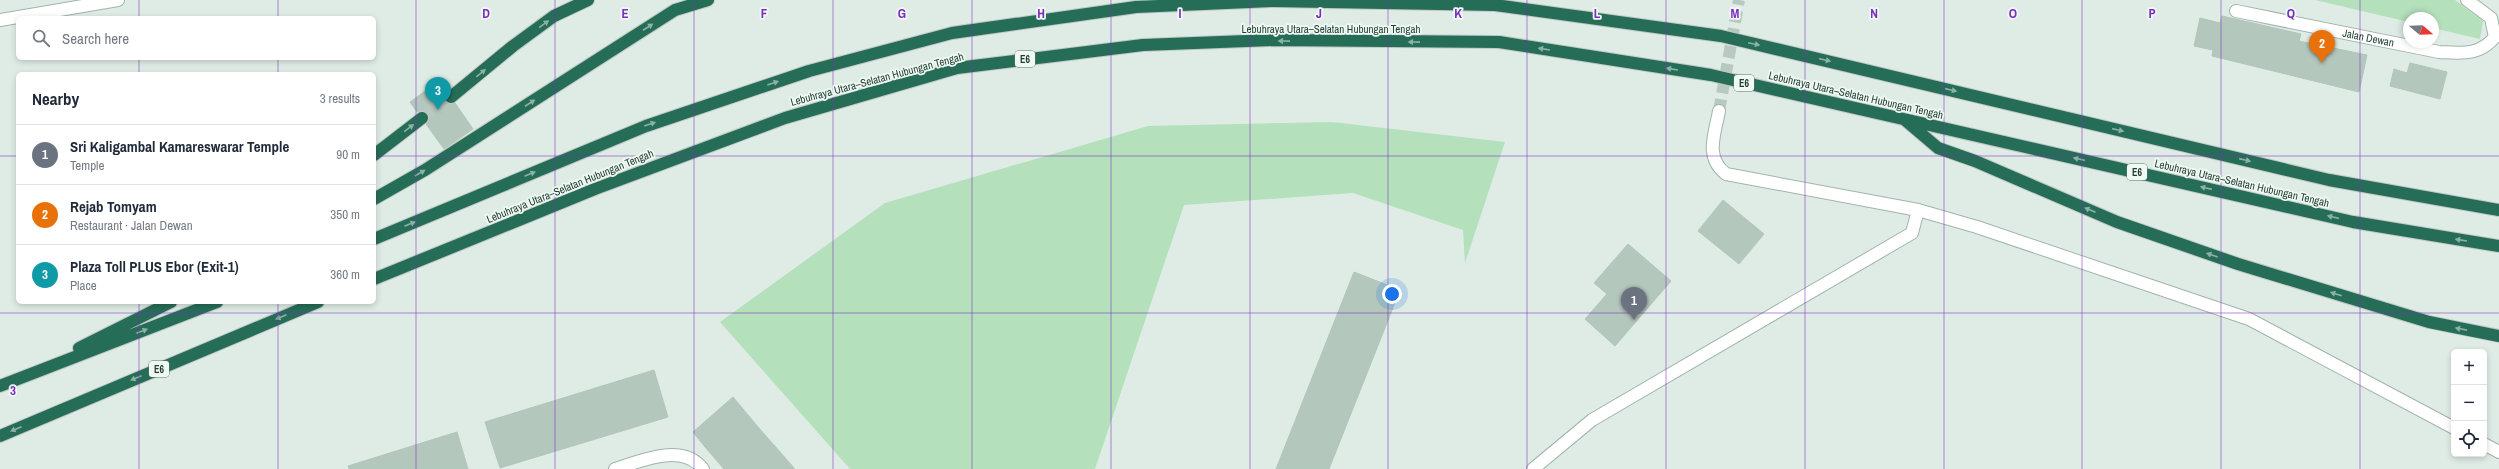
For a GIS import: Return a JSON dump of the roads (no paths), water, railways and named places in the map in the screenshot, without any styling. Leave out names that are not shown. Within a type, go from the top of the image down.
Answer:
[{"type":"highway","points":[[451,97],[513,46],[554,16],[588,0]]},
{"type":"highway","points":[[376,198],[425,170],[674,10],[708,0]]},
{"type":"highway","name":"Lebuhraya Utara–Selatan Hubungan Tengah","points":[[376,238],[646,126],[808,71],[952,33],[1136,7],[1272,1],[1496,5],[1721,36],[2329,180],[2499,210]]},
{"type":"highway","name":"Lebuhraya Utara–Selatan Hubungan Tengah","points":[[376,278],[595,189],[785,118],[957,68],[1143,45],[1274,40],[1499,42],[1711,75],[2353,222],[2499,246]]},
{"type":"highway","points":[[376,153],[422,118]]},
{"type":"highway","points":[[1903,118],[1938,148],[1975,161],[2117,222],[2238,264],[2429,322],[2499,336]]},
{"type":"highway","points":[[14,380],[167,304]]},
{"type":"highway","points":[[0,386],[212,304]]},
{"type":"highway","name":"E6","points":[[0,436],[313,304]]},
{"type":"street","points":[[24,16],[118,0]]},
{"type":"street","name":"Jalan Dewan","points":[[2236,11],[2438,52],[2466,53],[2486,48],[2495,37],[2491,18],[2467,0]]},
{"type":"street","points":[[0,20],[16,17]]},
{"type":"street","points":[[1720,111],[1712,155],[1718,168],[1726,174],[1918,210],[1977,227],[2249,319],[2451,426]]},
{"type":"street","points":[[1533,469],[1592,420],[1912,233],[1918,210]]},
{"type":"street","points":[[2487,446],[2499,452]]},
{"type":"street","points":[[614,469],[666,455],[685,457],[700,464],[703,469]]},
{"type":"tunnel","points":[[1719,111],[1739,0]]},
{"type":"tunnel","points":[[422,118],[451,97]]},
{"type":"place","name":"Rejab Tomyam","points":[[2322,63]]},
{"type":"place","name":"Plaza Toll PLUS Ebor (Exit-1)","points":[[438,110]]},
{"type":"place","name":"Sri Kaligambal Kamareswarar Temple","points":[[1634,320]]}]
